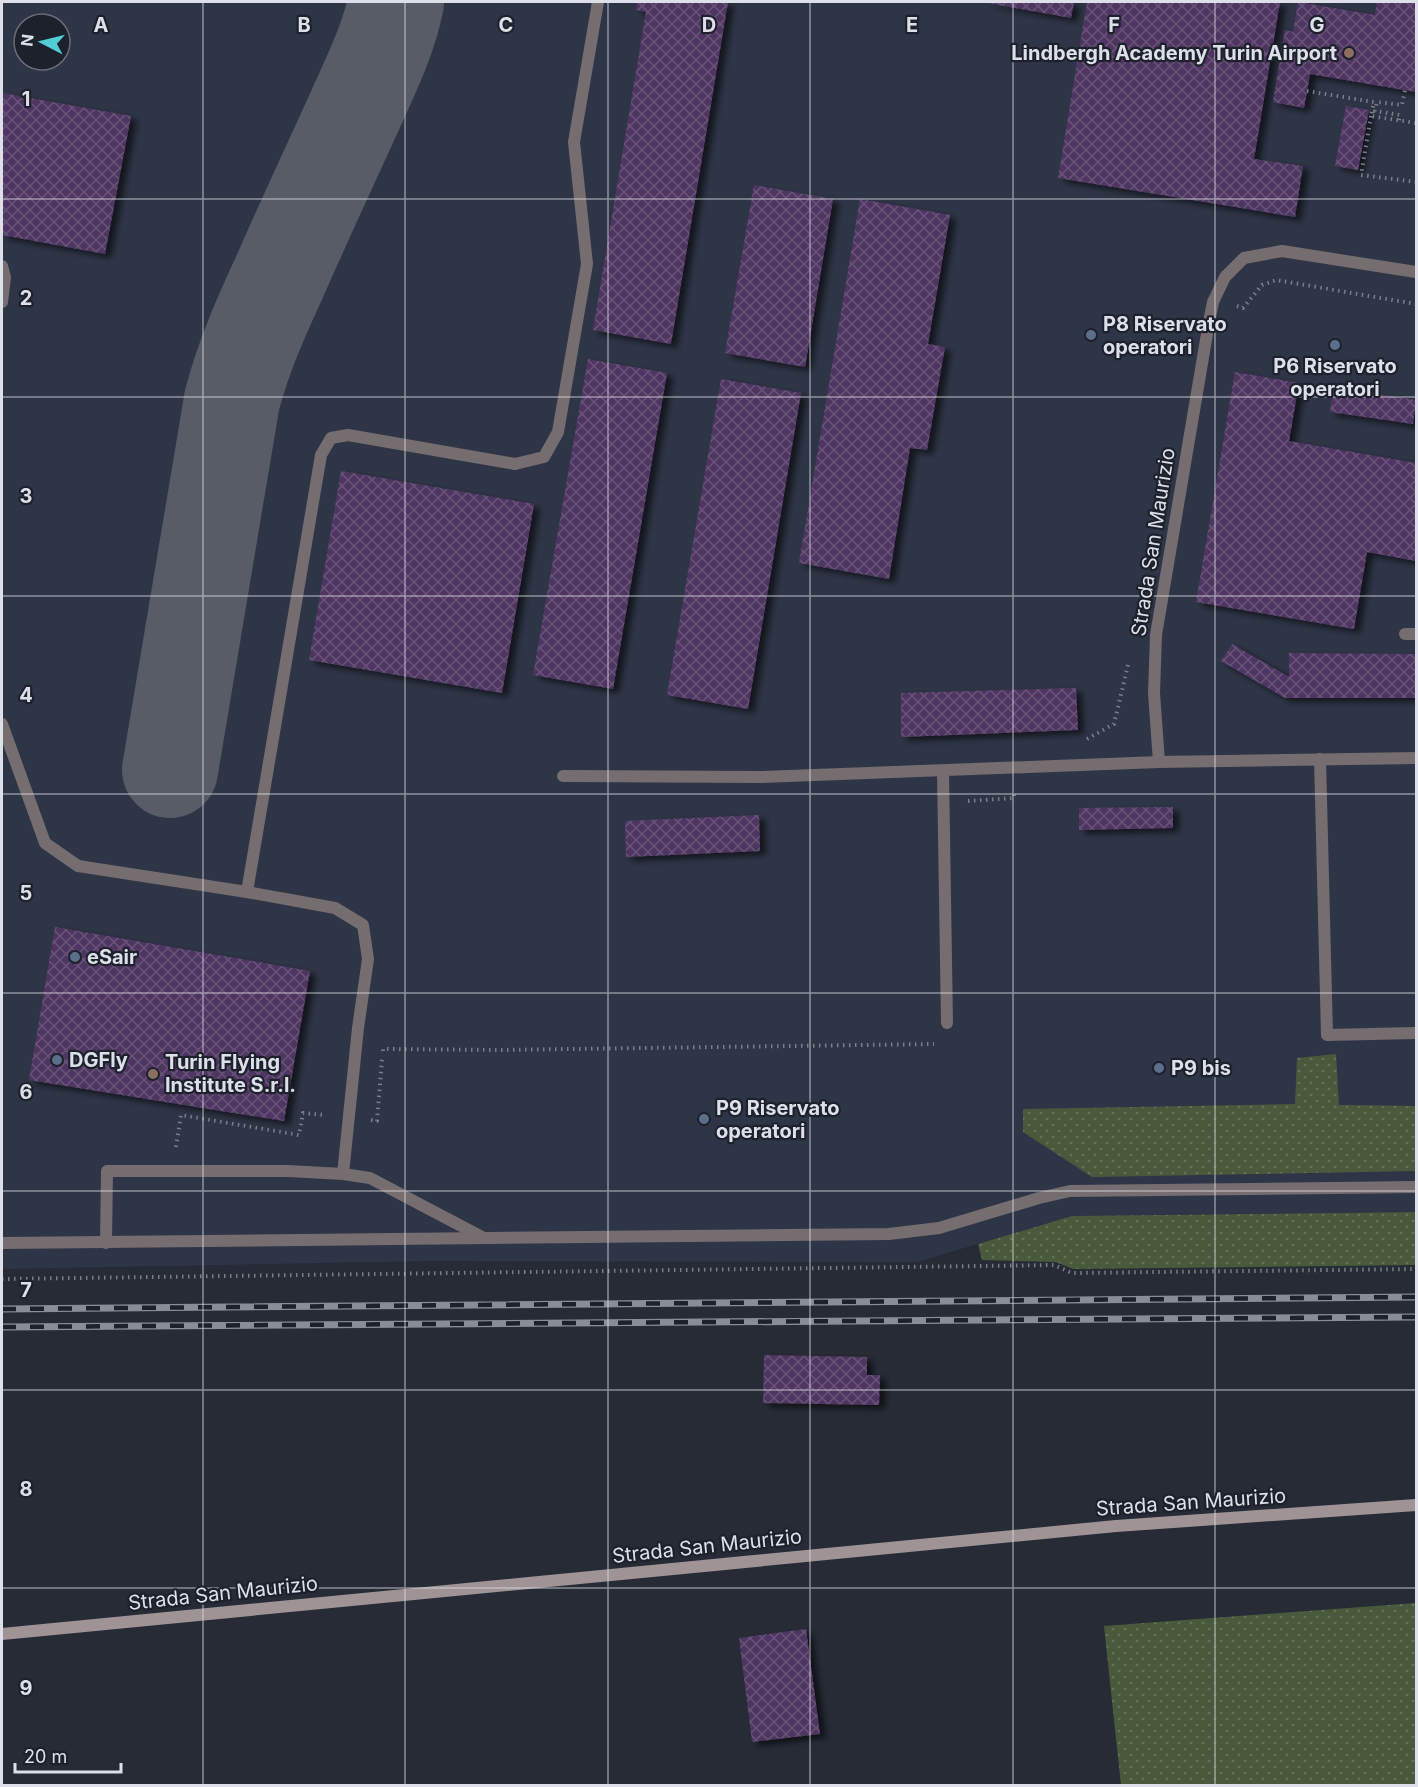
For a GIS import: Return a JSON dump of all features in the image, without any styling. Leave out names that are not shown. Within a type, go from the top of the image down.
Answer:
[{"type":"main road","name":"Strada San Maurizio","points":[[2,1634],[1092,1528],[1416,1505]]},
{"type":"street","points":[[247,892],[321,455],[331,438],[348,435],[515,464],[544,456],[558,432],[587,264],[574,142],[598,2]]},
{"type":"street","name":"Strada San Maurizio","points":[[1159,762],[1154,693],[1156,635],[1213,302],[1225,277],[1244,258],[1282,251],[1416,272]]},
{"type":"street","points":[[2,302],[3,272]]},
{"type":"street","points":[[2,724],[45,843],[78,866],[335,908],[363,925],[369,959],[358,1028],[343,1173]]},
{"type":"street","points":[[562,776],[761,777],[1159,762],[1416,758]]},
{"type":"street","points":[[1320,759],[1327,1035],[1416,1033]]},
{"type":"street","points":[[943,771],[946,1023]]},
{"type":"street","points":[[106,1243],[107,1171],[343,1173],[369,1178],[485,1239]]},
{"type":"street","points":[[2,1243],[889,1234],[939,1228],[1070,1191],[1416,1186]]},
{"type":"path","points":[[1400,120],[1400,115],[1375,111],[1377,102],[1402,105],[1405,90]]},
{"type":"path","points":[[1307,91],[1374,102],[1361,175],[1416,182]]},
{"type":"path","points":[[1371,116],[1416,123]]},
{"type":"path","points":[[1213,302],[1243,308],[1262,285],[1276,280],[1416,304]]},
{"type":"path","points":[[1081,742],[1114,724],[1130,654]]},
{"type":"path","points":[[960,801],[1014,798],[1014,769]]},
{"type":"path","points":[[171,1171],[181,1115],[299,1135],[303,1113],[376,1121],[383,1049],[499,1050],[941,1044]]},
{"type":"path","points":[[2,1279],[1054,1265],[1072,1273],[1416,1269]]},
{"type":"shaded area","points":[[2,2],[1416,2],[1416,1212],[1072,1216],[917,1262],[429,1261],[2,1269]]},
{"type":"green space","points":[[1336,1054],[1339,1105],[1416,1106],[1416,1171],[1092,1177],[1023,1132],[1023,1109],[1295,1104],[1297,1058]]},
{"type":"green space","points":[[1416,1212],[1416,1265],[1073,1269],[1056,1262],[982,1260],[978,1244],[1072,1216]]},
{"type":"green space","points":[[1416,1603],[1416,1785],[1121,1785],[1104,1626]]},
{"type":"building","points":[[637,2],[728,2],[671,344],[593,330],[646,12],[636,10]]},
{"type":"building","points":[[982,2],[1074,2],[1071,18]]},
{"type":"building","points":[[1087,2],[1280,2],[1254,159],[1303,166],[1295,217],[1058,178]]},
{"type":"building","name":"Lindbergh Academy Turin Airport","points":[[1298,2],[1375,15],[1377,2],[1416,2],[1416,92],[1310,74],[1304,108],[1273,102],[1285,30],[1293,32]]},
{"type":"building","points":[[2,93],[131,116],[105,254],[2,235]]},
{"type":"building","points":[[1346,106],[1369,110],[1358,170],[1335,166]]},
{"type":"building","points":[[754,185],[833,199],[805,367],[725,353]]},
{"type":"building","points":[[860,199],[950,215],[928,344],[945,347],[927,450],[910,448],[889,579],[799,563]]},
{"type":"building","points":[[588,359],[667,373],[613,689],[533,675]]},
{"type":"building","points":[[1235,372],[1299,383],[1289,441],[1416,463],[1416,561],[1367,552],[1354,629],[1196,602]]},
{"type":"building","points":[[721,379],[801,393],[748,709],[667,695]]},
{"type":"building","points":[[1333,387],[1416,400],[1413,424],[1330,412]]},
{"type":"building","points":[[341,471],[534,504],[502,693],[309,660]]},
{"type":"building","points":[[1232,644],[1289,677],[1289,653],[1416,654],[1416,698],[1285,698],[1221,661]]},
{"type":"building","points":[[1076,688],[1078,730],[901,737],[901,693]]},
{"type":"building","points":[[1173,807],[1173,828],[1079,830],[1079,808]]},
{"type":"building","points":[[759,815],[760,851],[626,857],[625,821]]},
{"type":"building","points":[[55,927],[310,971],[284,1121],[29,1080]]},
{"type":"building","points":[[764,1355],[867,1357],[867,1375],[880,1375],[879,1405],[763,1403]]},
{"type":"building","points":[[806,1629],[820,1734],[752,1742],[739,1638]]},
{"type":"taxiway","points":[[170,770],[232,400],[237,383],[266,306],[377,60],[393,17],[396,2]]},
{"type":"railway","points":[[2,1309],[1416,1297]]},
{"type":"railway","points":[[2,1327],[1416,1317]]},
{"type":"place","name":"Lindbergh Academy Turin Airport","points":[[1349,53]]},
{"type":"place","name":"P8 Riservato operatori","points":[[1091,335]]},
{"type":"place","name":"P6 Riservato operatori","points":[[1335,345]]},
{"type":"place","name":"eSair","points":[[75,957]]},
{"type":"place","name":"DGFly","points":[[57,1060]]},
{"type":"place","name":"P9 bis","points":[[1159,1068]]},
{"type":"place","name":"Turin Flying Institute S.r.l.","points":[[153,1074]]},
{"type":"place","name":"P9 Riservato operatori","points":[[704,1119]]}]
